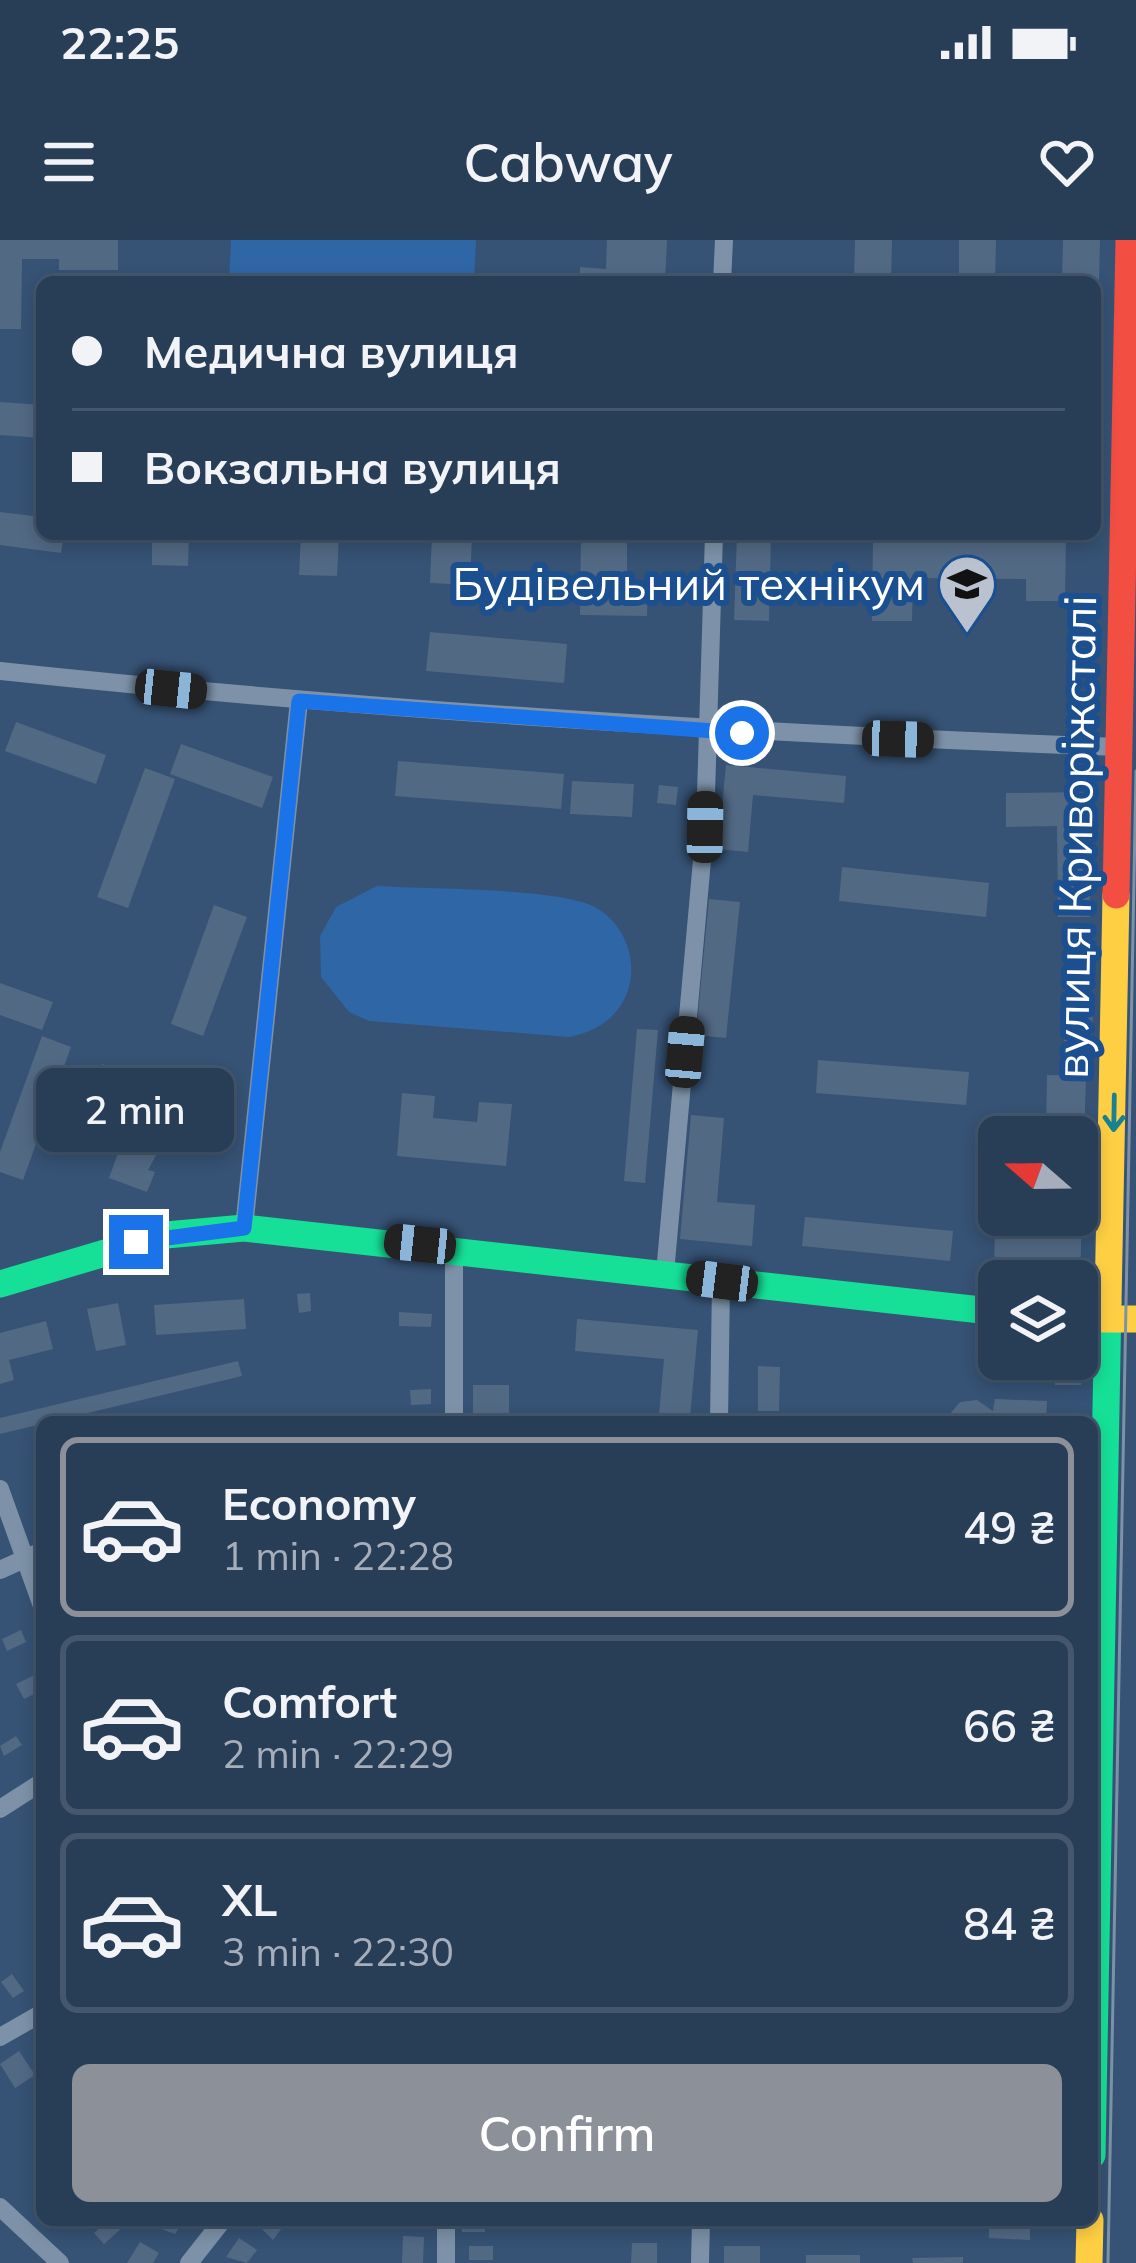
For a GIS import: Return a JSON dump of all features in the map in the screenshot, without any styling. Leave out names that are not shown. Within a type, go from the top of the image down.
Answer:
[{"type":"main road","name":"вулиця Криворіжсталі","points":[[1098,1838],[1123,1319],[1119,747],[1129,240]]},
{"type":"main road","points":[[0,1284],[166,1235],[244,1228],[454,1247],[978,1310]]},
{"type":"main road","points":[[1089,2263],[1090,2226]]},
{"type":"street","points":[[722,276],[724,240]]},
{"type":"street","points":[[665,1274],[705,827],[714,540]]},
{"type":"street","points":[[0,671],[299,701],[707,731],[1119,747]]},
{"type":"street","points":[[244,1228],[299,701]]},
{"type":"street","points":[[454,1247],[454,1416]]},
{"type":"street","points":[[719,1416],[722,1281]]},
{"type":"street","points":[[0,1489],[33,1553],[0,1570]]},
{"type":"street","points":[[0,1809],[36,1786]]},
{"type":"street","points":[[0,2037],[36,2016]]},
{"type":"street","points":[[0,2207],[60,2263]]},
{"type":"street","points":[[189,2263],[218,2226]]},
{"type":"street","points":[[446,2226],[446,2263]]},
{"type":"street","points":[[700,2263],[701,2226]]},
{"type":"shaded area","points":[[231,240],[476,240],[474,276],[229,276]]},
{"type":"shaded area","points":[[377,886],[516,892],[588,904],[609,917],[624,938],[631,962],[625,997],[606,1021],[569,1037],[369,1021],[349,1012],[321,977],[320,936],[336,907]]},
{"type":"building","points":[[0,240],[118,240],[118,270],[59,270],[59,259],[22,259],[21,329],[0,329]]},
{"type":"building","points":[[607,240],[667,240],[665,276],[580,276],[580,267],[606,269]]},
{"type":"building","points":[[855,240],[892,240],[891,276],[854,276]]},
{"type":"building","points":[[959,240],[996,240],[995,276],[959,276]]},
{"type":"building","points":[[1063,240],[1100,240],[1099,276],[1062,276]]},
{"type":"building","points":[[0,402],[36,405],[36,438],[0,435]]},
{"type":"building","points":[[0,512],[36,516],[36,540],[63,540],[61,553],[0,545]]},
{"type":"building","points":[[152,540],[189,540],[188,566],[152,565]]},
{"type":"building","points":[[301,540],[339,540],[337,576],[299,575]]},
{"type":"building","points":[[432,540],[472,540],[470,585],[430,583]]},
{"type":"building","points":[[581,540],[627,540],[627,585],[648,585],[647,616],[580,615]]},
{"type":"building","points":[[737,540],[771,540],[769,621],[734,620]]},
{"type":"building","points":[[873,540],[1066,540],[1065,601],[1026,601],[1026,579],[913,578],[912,621],[872,621]]},
{"type":"building","points":[[430,632],[567,644],[564,683],[426,671]]},
{"type":"building","points":[[16,722],[106,755],[96,784],[5,751]]},
{"type":"building","points":[[181,744],[273,777],[262,808],[170,774]]},
{"type":"building","points":[[398,761],[564,774],[561,809],[395,796]]},
{"type":"building","points":[[726,765],[846,776],[844,803],[753,795],[748,852],[718,849]]},
{"type":"building","points":[[145,768],[175,779],[128,908],[97,897]]},
{"type":"building","points":[[572,781],[634,784],[632,817],[570,814]]},
{"type":"building","points":[[659,785],[678,787],[676,805],[657,803]]},
{"type":"building","points":[[1089,792],[1090,917],[1058,917],[1057,826],[1006,827],[1006,793]]},
{"type":"building","points":[[842,867],[989,883],[986,917],[839,901]]},
{"type":"building","points":[[709,899],[740,902],[726,1038],[696,1035]]},
{"type":"building","points":[[214,905],[247,917],[203,1036],[171,1024]]},
{"type":"building","points":[[0,983],[53,1002],[42,1030],[0,1015]]},
{"type":"building","points":[[1064,993],[1093,993],[1092,1041],[1064,1041]]},
{"type":"building","points":[[637,1029],[658,1030],[645,1183],[624,1181]]},
{"type":"building","points":[[42,1036],[71,1047],[23,1180],[0,1172],[0,1152]]},
{"type":"building","points":[[818,1060],[969,1072],[966,1105],[816,1093]]},
{"type":"building","points":[[102,1064],[130,1074],[120,1101],[92,1091]]},
{"type":"building","points":[[1047,1075],[1086,1076],[1085,1116],[1046,1116]]},
{"type":"building","points":[[402,1093],[435,1096],[433,1118],[477,1122],[479,1102],[512,1104],[506,1166],[397,1156]]},
{"type":"building","points":[[132,1114],[171,1128],[148,1170],[155,1172],[147,1192],[109,1178]]},
{"type":"building","points":[[691,1115],[724,1118],[717,1202],[755,1205],[752,1246],[680,1239]]},
{"type":"building","points":[[805,1217],[953,1231],[950,1261],[802,1246]]},
{"type":"building","points":[[995,1236],[1081,1236],[1081,1260],[994,1260]]},
{"type":"building","points":[[310,1293],[311,1311],[299,1313],[297,1294]]},
{"type":"building","points":[[244,1299],[246,1329],[156,1335],[154,1305]]},
{"type":"building","points":[[118,1303],[126,1345],[96,1351],[87,1309]]},
{"type":"building","points":[[399,1312],[432,1314],[431,1327],[399,1326]]},
{"type":"building","points":[[577,1319],[698,1330],[690,1416],[659,1414],[664,1359],[575,1351]]},
{"type":"building","points":[[46,1321],[53,1349],[9,1360],[14,1380],[0,1384],[0,1333]]},
{"type":"building","points":[[238,1361],[242,1376],[75,1416],[36,1416],[36,1425],[0,1434],[0,1418]]},
{"type":"building","points":[[758,1366],[780,1367],[779,1411],[758,1411]]},
{"type":"building","points":[[1055,1380],[1081,1380],[1081,1385],[1055,1385]]},
{"type":"building","points":[[473,1385],[509,1385],[509,1415],[473,1415]]},
{"type":"building","points":[[431,1389],[431,1404],[411,1405],[410,1390]]},
{"type":"building","points":[[995,1399],[1047,1401],[1046,1416],[948,1416],[960,1402],[977,1400],[993,1411]]},
{"type":"building","points":[[21,1630],[26,1642],[7,1651],[2,1639]]},
{"type":"building","points":[[36,1674],[36,1693],[24,1699],[16,1684]]},
{"type":"building","points":[[16,1736],[22,1745],[4,1756],[0,1746]]},
{"type":"building","points":[[12,1974],[24,1991],[13,1998],[1,1982]]},
{"type":"building","points":[[19,2051],[35,2075],[15,2088],[0,2064]]},
{"type":"building","points":[[102,2226],[124,2226],[104,2244],[94,2233]]},
{"type":"building","points":[[153,2226],[180,2226],[175,2234]]},
{"type":"building","points":[[259,2226],[284,2226],[273,2240]]},
{"type":"building","points":[[462,2226],[485,2226],[485,2232],[462,2232]]},
{"type":"building","points":[[989,2226],[1030,2226],[1030,2240],[989,2238]]},
{"type":"building","points":[[403,2236],[424,2237],[423,2263],[402,2263]]},
{"type":"building","points":[[239,2238],[257,2250],[247,2263],[226,2257]]},
{"type":"building","points":[[140,2242],[159,2253],[153,2263],[127,2263]]},
{"type":"building","points":[[632,2243],[657,2243],[657,2263],[631,2263]]},
{"type":"building","points":[[469,2246],[493,2246],[493,2260],[469,2260]]},
{"type":"building","points":[[724,2246],[760,2246],[760,2263],[724,2263]]},
{"type":"building","points":[[806,2255],[860,2255],[860,2263],[806,2263]]},
{"type":"building","points":[[963,2257],[963,2263],[913,2263],[912,2258]]},
{"type":"tram line","points":[[1108,2263],[1136,771]]},
{"type":"traffic: fast","points":[[0,1284],[166,1235],[244,1228],[978,1310]]},
{"type":"traffic: fast","points":[[1098,1835],[1108,1302]]},
{"type":"traffic: slow","points":[[1108,1302],[1116,895]]},
{"type":"traffic: slow","points":[[1098,1319],[1136,1319]]},
{"type":"traffic: slow","points":[[1089,2263],[1090,2226]]},
{"type":"traffic: jam","points":[[1116,895],[1129,240]]},
{"type":"place","name":"Будівельний технікум","points":[[967,635]]},
{"type":"route","points":[[136,1242],[200,1230],[244,1228],[299,701],[742,733]]}]
